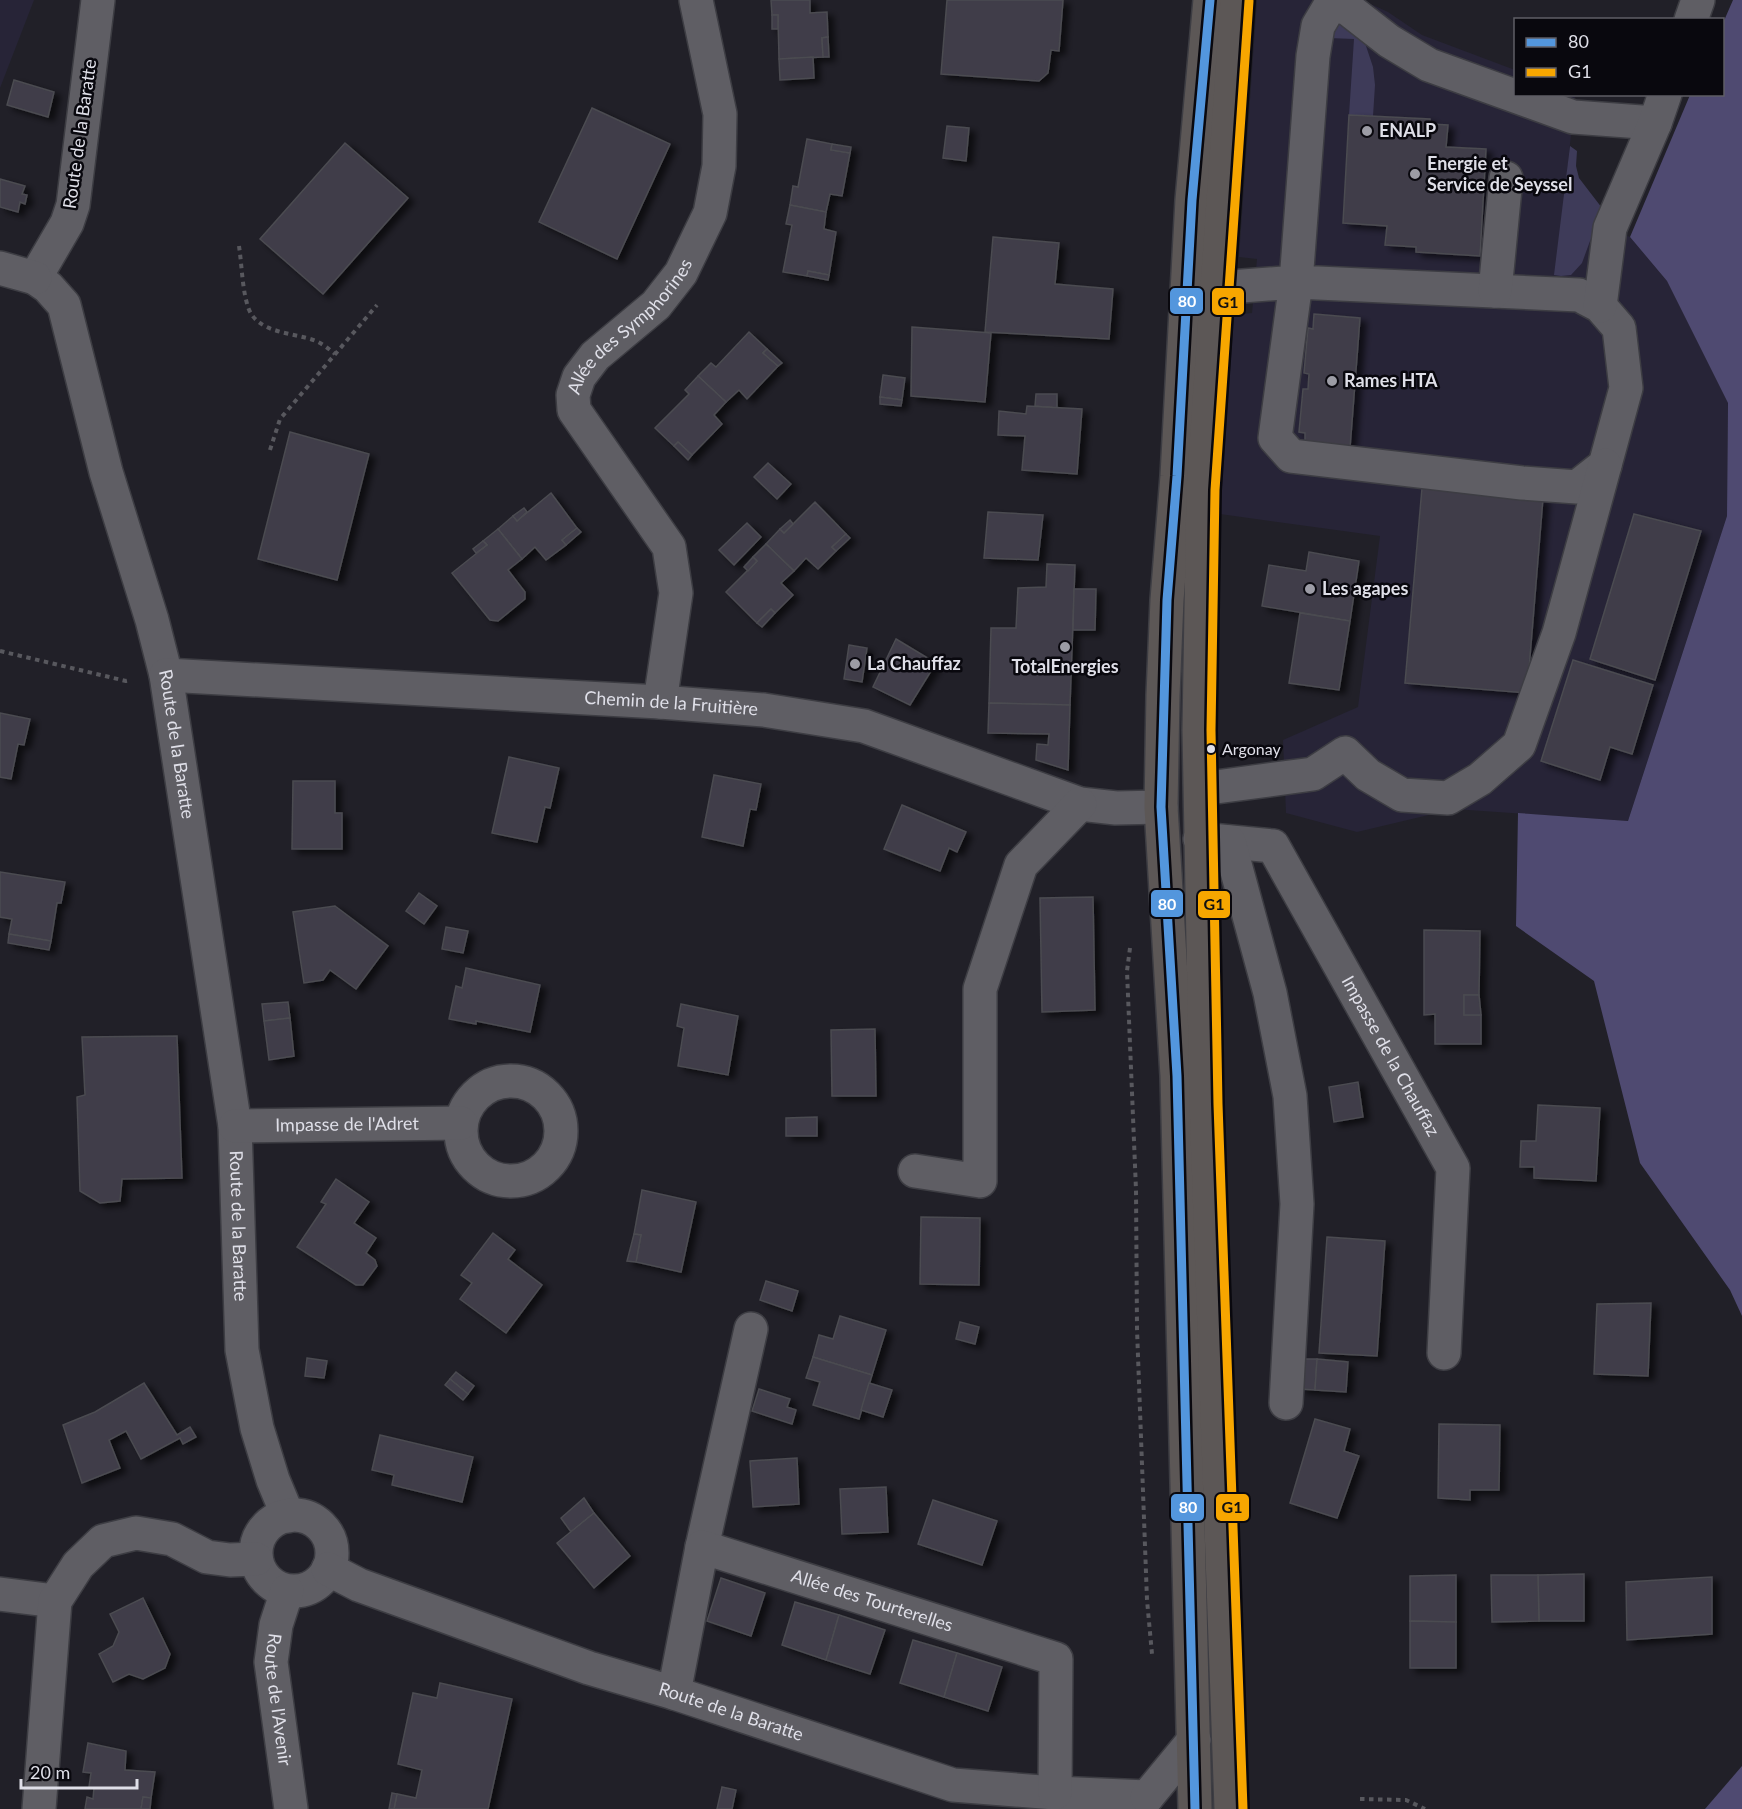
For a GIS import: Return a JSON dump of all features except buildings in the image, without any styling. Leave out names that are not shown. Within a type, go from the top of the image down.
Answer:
[{"type":"main road","points":[[1195,1809],[1177,1076],[1161,807],[1167,600],[1178,465],[1192,200],[1210,0]]},
{"type":"main road","points":[[1231,1809],[1206,1104],[1214,840],[1201,789],[1199,730],[1203,489],[1237,0]]},
{"type":"street","name":"Route de la Baratte","points":[[98,0],[73,205],[67,223],[35,278],[48,287],[64,305],[106,472],[152,620],[166,675],[235,1126],[242,1350],[257,1428],[273,1479],[288,1516]]},
{"type":"street","name":"Allée des Symphorines","points":[[660,702],[676,593],[669,547],[574,410],[573,395],[579,377],[595,356],[656,305],[681,273],[710,213],[719,166],[720,114],[696,0]]},
{"type":"street","points":[[1692,18],[1698,0]]},
{"type":"street","points":[[1514,96],[1430,65],[1389,41],[1348,9],[1331,4],[1318,26],[1312,56],[1296,282],[1275,438],[1291,456],[1522,483],[1577,487],[1605,465]]},
{"type":"street","points":[[1515,96],[1573,117],[1660,109],[1610,228],[1600,306]]},
{"type":"street","points":[[1495,291],[1506,178]]},
{"type":"street","points":[[0,267],[35,278]]},
{"type":"street","points":[[1201,789],[1313,774],[1346,753],[1368,775],[1402,795],[1448,798],[1480,779],[1519,745],[1559,633],[1626,388],[1619,328],[1600,306],[1579,295],[1296,282],[1216,288]]},
{"type":"street","name":"Chemin de la Fruitière","points":[[166,675],[660,702],[764,710],[864,726],[1080,804],[1116,808],[1161,807]]},
{"type":"street","points":[[915,1171],[980,1181],[980,989],[1021,865],[1080,804]]},
{"type":"street","points":[[1214,840],[1270,993],[1290,1096],[1297,1204],[1286,1403]]},
{"type":"street","name":"Impasse de la Chauffaz","points":[[1214,840],[1273,846],[1452,1168],[1444,1353]]},
{"type":"street","name":"Impasse de l'Adret","points":[[235,1126],[461,1123]]},
{"type":"street","points":[[674,1693],[702,1547],[751,1329]]},
{"type":"street","points":[[288,1516],[303,1516],[316,1522],[326,1532],[332,1546],[331,1561],[326,1574],[316,1585],[302,1591],[287,1591],[273,1585],[262,1574],[256,1559],[257,1544],[264,1529],[288,1516]]},
{"type":"street","points":[[39,1809],[56,1601],[78,1565],[104,1541],[136,1533],[172,1539],[207,1557],[230,1560],[256,1559]]},
{"type":"street","name":"Allée des Tourterelles","points":[[702,1547],[1056,1659],[1055,1793]]},
{"type":"street","name":"Route de la Baratte","points":[[328,1569],[359,1585],[589,1668],[674,1693],[951,1797],[1055,1793],[1154,1803]]},
{"type":"street","name":"Route de l'Avenir","points":[[287,1591],[276,1624],[271,1662],[291,1809]]},
{"type":"street","points":[[0,1594],[56,1601]]},
{"type":"street","points":[[1154,1803],[1194,1740]]},
{"type":"path","points":[[239,246],[247,305],[255,319],[271,329],[319,342],[335,354]]},
{"type":"path","points":[[270,450],[280,419],[377,305]]},
{"type":"path","points":[[0,651],[126,681],[166,675]]},
{"type":"path","points":[[1131,940],[1127,971],[1136,1190],[1137,1329],[1147,1600],[1152,1655]]},
{"type":"path","points":[[1360,1799],[1406,1800],[1425,1809]]},
{"type":"shaded area","points":[[0,0],[34,0],[0,88]]},
{"type":"shaded area","name":"Energie et Service de Seyssel","points":[[1257,0],[1362,0],[1388,12],[1422,35],[1514,70],[1514,96],[1575,96],[1563,213],[1595,221],[1630,237],[1667,281],[1728,403],[1727,516],[1628,821],[1454,809],[1357,832],[1286,813],[1283,740],[1358,707],[1380,536],[1220,514],[1234,315],[1252,313],[1257,259],[1239,257]]},
{"type":"shaded area","points":[[1733,0],[1742,0],[1742,1316],[1730,1290],[1640,1163],[1594,981],[1516,926],[1518,813],[1628,821],[1727,516],[1728,403],[1667,281],[1630,237],[1690,96],[1724,96],[1724,21]]},
{"type":"shaded area","points":[[1345,23],[1361,31],[1373,67],[1375,85],[1373,116],[1349,115],[1354,39],[1329,38],[1336,25]]},
{"type":"shaded area","points":[[1570,146],[1577,151],[1576,166],[1579,178],[1602,208],[1602,217],[1582,263],[1571,275],[1561,276],[1554,275]]},
{"type":"shaded area","points":[[1742,1766],[1742,1809],[1705,1809]]},
{"type":"transit line","name":"80","points":[[1195,1809],[1177,1076],[1161,807],[1167,600],[1177,476],[1192,200],[1210,0]]},
{"type":"transit line","name":"G1","points":[[1243,1809],[1218,1104],[1211,730],[1215,490],[1249,1]]},
{"type":"place","name":"ENALP","points":[[1367,131]]},
{"type":"place","name":"Energie et Service de Seyssel","points":[[1415,174]]},
{"type":"place","name":"Rames HTA","points":[[1332,381]]},
{"type":"place","name":"Les agapes","points":[[1310,589]]},
{"type":"place","name":"TotalEnergies","points":[[1065,647]]},
{"type":"place","name":"La Chauffaz","points":[[855,664]]},
{"type":"place","name":"Argonay","points":[[1211,749]]}]
